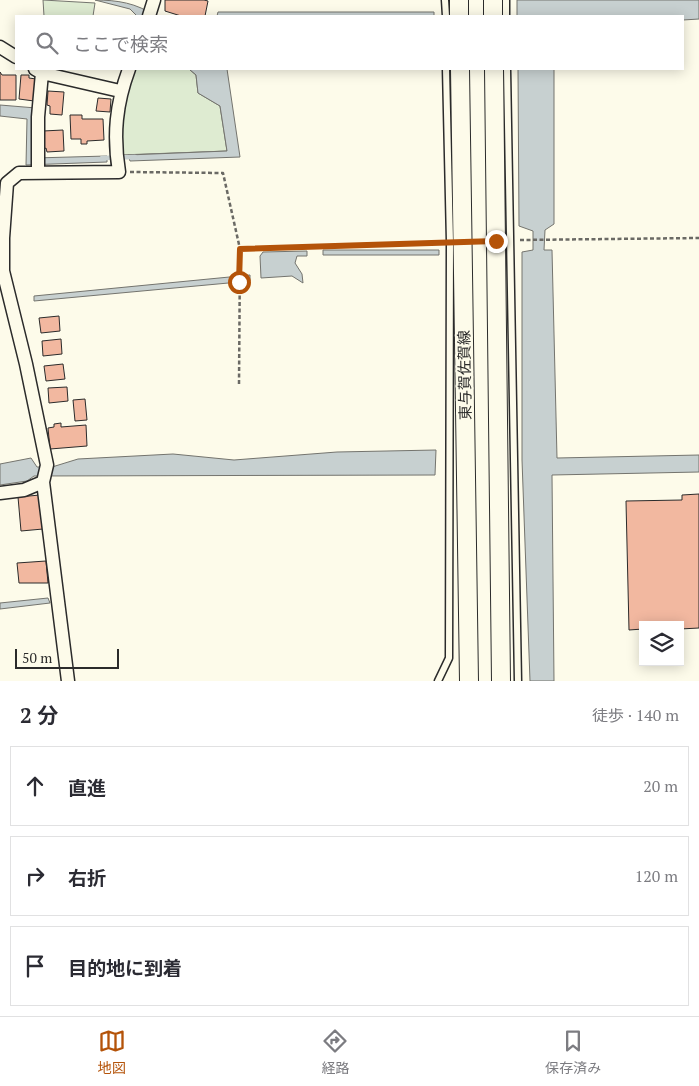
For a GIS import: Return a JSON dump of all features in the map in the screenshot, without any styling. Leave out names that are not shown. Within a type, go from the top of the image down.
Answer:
[{"type":"main road","points":[[459,0],[459,15]]},
{"type":"main road","points":[[493,0],[493,15]]},
{"type":"main road","name":"東与賀佐賀線","points":[[460,70],[469,681]]},
{"type":"main road","points":[[494,70],[501,681]]},
{"type":"street","points":[[0,47],[15,56]]},
{"type":"street","points":[[68,681],[43,482],[47,465],[26,364],[3,271],[2,238],[7,183],[19,173],[38,165],[118,172],[114,128],[120,91],[129,70]]},
{"type":"street","points":[[38,165],[39,71],[120,91]]},
{"type":"street","points":[[0,493],[24,490],[43,482]]},
{"type":"lane","points":[[445,0],[446,15]]},
{"type":"lane","points":[[506,0],[506,15]]},
{"type":"lane","points":[[438,681],[450,658],[450,242],[446,70]]},
{"type":"lane","points":[[507,70],[518,681]]},
{"type":"path","points":[[118,172],[223,173],[240,249],[239,384]]},
{"type":"path","points":[[529,240],[699,238]]},
{"type":"path","points":[[240,249],[450,242]]},
{"type":"green space","points":[[43,0],[95,3],[93,15],[44,15]]},
{"type":"green space","points":[[136,70],[190,70],[196,75],[198,93],[220,106],[227,151],[120,155],[125,94]]},
{"type":"shaded area","points":[[95,0],[126,3],[153,15],[136,15],[130,9]]},
{"type":"shaded area","points":[[517,0],[699,0],[699,19],[684,20],[684,15],[517,15]]},
{"type":"shaded area","points":[[218,12],[434,12],[434,15],[217,15]]},
{"type":"shaded area","points":[[190,70],[227,70],[240,157],[130,161],[128,155],[227,151],[220,106],[198,93],[196,75]]},
{"type":"shaded area","points":[[518,70],[554,70],[554,224],[545,230],[544,250],[552,250],[557,458],[699,455],[699,472],[552,475],[554,681],[530,681],[522,460],[522,252],[533,250],[533,231],[519,226]]},
{"type":"shaded area","points":[[0,105],[36,108],[34,158],[107,156],[107,162],[26,165],[27,119],[0,116]]},
{"type":"shaded area","points":[[323,250],[439,250],[439,255],[323,255]]},
{"type":"shaded area","points":[[307,251],[307,256],[297,256],[295,263],[302,274],[303,283],[292,276],[261,278],[260,256],[263,252]]},
{"type":"shaded area","points":[[250,275],[250,281],[34,301],[34,296]]},
{"type":"shaded area","points":[[436,450],[435,475],[34,476],[27,481],[0,485],[0,464],[31,458],[37,467],[52,467],[78,459],[173,454],[234,460],[337,452]]},
{"type":"shaded area","points":[[48,598],[50,603],[0,609],[0,603]]},
{"type":"building","points":[[165,0],[208,1],[205,15],[178,15],[165,11]]},
{"type":"building","points":[[0,72],[2,75],[16,75],[16,100],[0,100]]},
{"type":"building","points":[[21,75],[29,75],[29,78],[36,79],[34,101],[19,99]]},
{"type":"building","points":[[48,91],[64,92],[62,115],[50,114],[50,106],[47,105]]},
{"type":"building","points":[[98,98],[111,99],[110,112],[96,111]]},
{"type":"building","points":[[70,115],[82,115],[82,119],[103,119],[104,140],[87,141],[87,144],[81,144],[81,139],[71,139]]},
{"type":"building","points":[[63,130],[64,151],[47,152],[46,148],[44,149],[43,131]]},
{"type":"building","points":[[59,316],[60,331],[41,333],[39,318]]},
{"type":"building","points":[[61,339],[62,354],[43,356],[42,341]]},
{"type":"building","points":[[63,364],[65,379],[46,381],[44,366]]},
{"type":"building","points":[[67,387],[68,401],[49,403],[48,388]]},
{"type":"building","points":[[85,399],[87,420],[75,421],[73,400]]},
{"type":"building","points":[[61,423],[61,427],[86,425],[87,446],[50,449],[48,428],[54,427],[54,424]]},
{"type":"building","points":[[699,494],[699,628],[684,629],[684,621],[639,621],[639,629],[629,630],[626,501],[682,500],[682,495]]},
{"type":"building","points":[[40,495],[43,529],[21,531],[18,497]]},
{"type":"building","points":[[46,561],[48,583],[19,583],[17,563]]},
{"type":"waterway","points":[[102,158],[135,157]]},
{"type":"route","points":[[239,282],[240,249],[496,241]]}]
